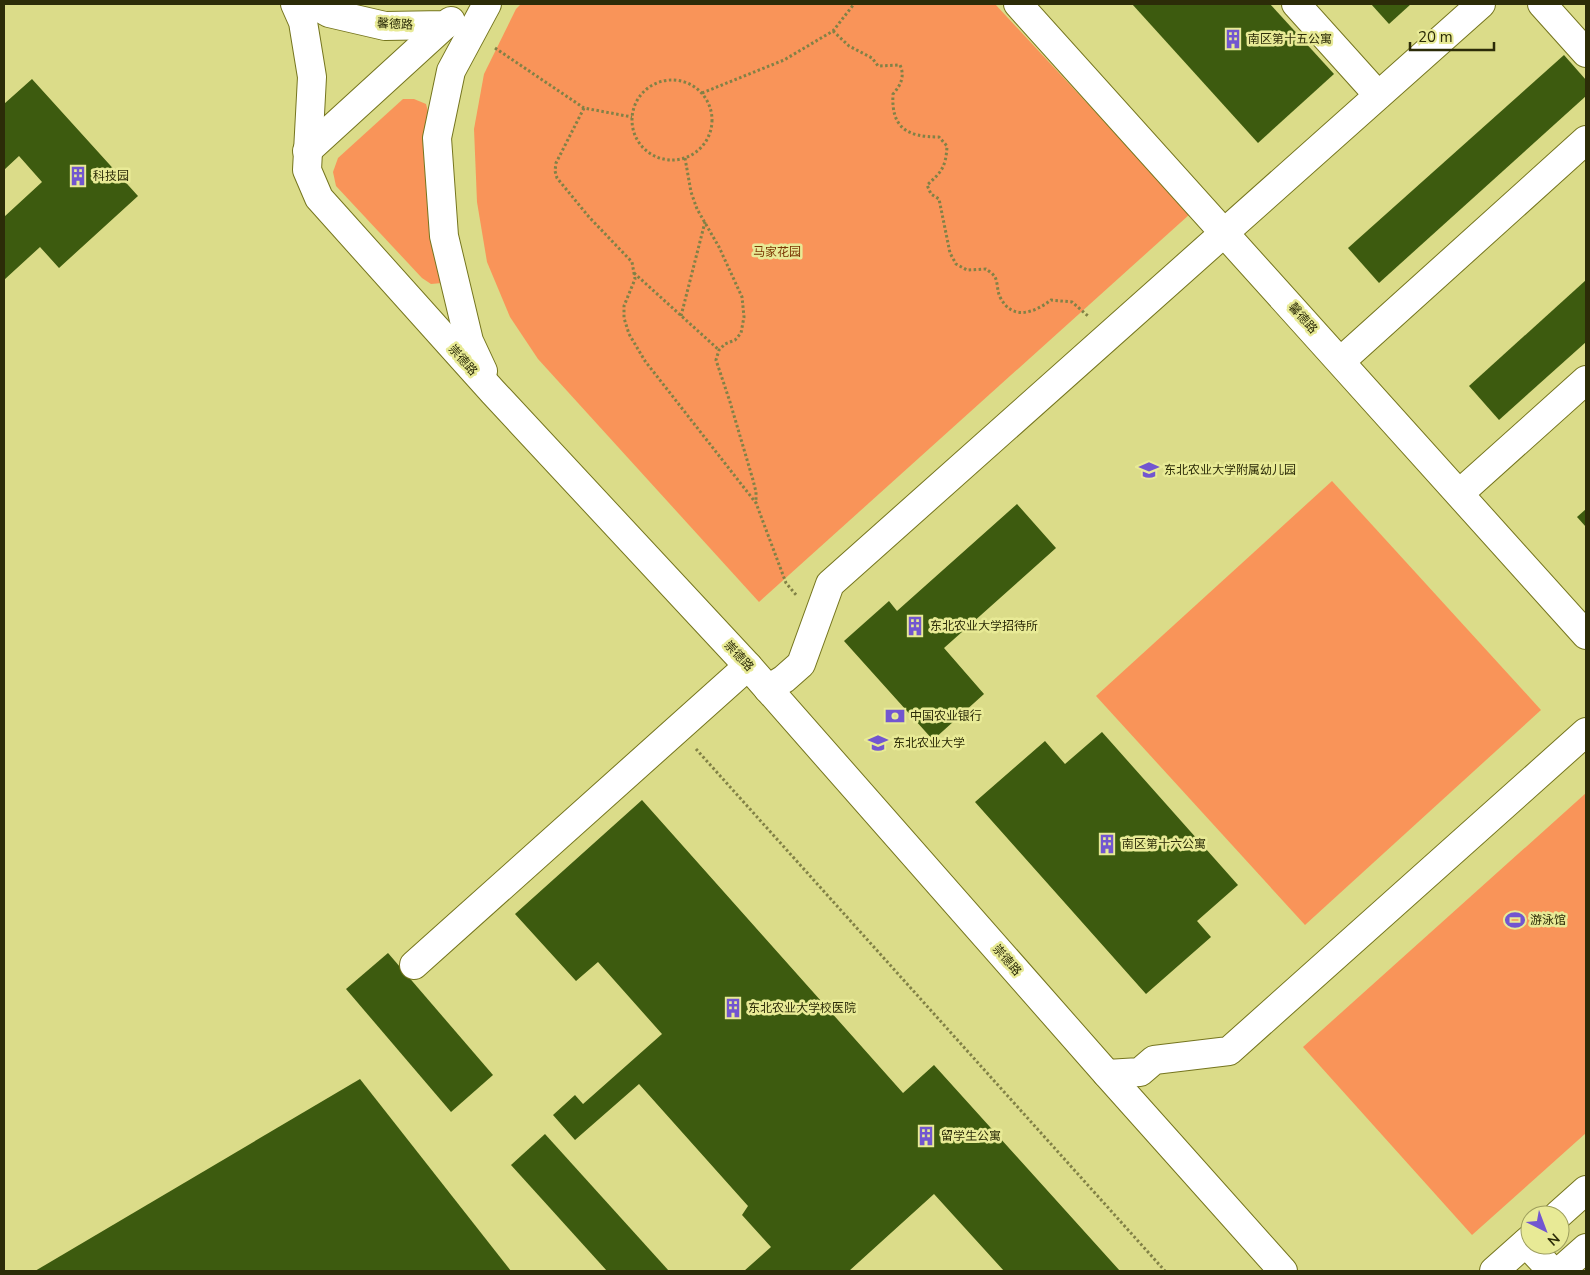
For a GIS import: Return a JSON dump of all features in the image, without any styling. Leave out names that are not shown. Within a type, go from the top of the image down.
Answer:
[{"type":"street","name":"崇德路","points":[[295,4],[303,22],[312,77],[307,170],[319,198],[492,392],[748,666],[1282,1271]]},
{"type":"street","name":"馨德路","points":[[313,4],[329,13],[385,26],[458,28]]},
{"type":"street","points":[[474,4],[458,28],[437,138],[444,236],[469,341],[492,392]]},
{"type":"street","points":[[307,151],[487,4]]},
{"type":"street","name":"馨德路","points":[[1018,4],[1586,635]]},
{"type":"street","points":[[1296,4],[1378,95]]},
{"type":"street","points":[[768,689],[784,679],[800,664],[830,584],[1481,4]]},
{"type":"street","points":[[1542,4],[1586,53]]},
{"type":"street","points":[[1341,361],[1586,140]]},
{"type":"street","points":[[1460,493],[1586,380]]},
{"type":"street","points":[[414,966],[748,666]]},
{"type":"street","points":[[1107,1074],[1140,1072],[1154,1060],[1229,1051],[1586,732]]},
{"type":"street","points":[[1569,1205],[1586,1190]]},
{"type":"street","points":[[1494,1271],[1520,1248]]},
{"type":"street","points":[[1560,1271],[1586,1248]]},
{"type":"street","points":[[1539,1255],[1552,1271]]},
{"type":"path","points":[[702,93],[784,60],[833,32],[854,4]]},
{"type":"path","points":[[458,28],[584,108],[632,117]]},
{"type":"path","points":[[833,32],[849,46],[872,58],[878,66],[900,65],[902,78],[899,88],[893,94],[892,107],[897,121],[903,129],[912,135],[939,137],[947,146],[946,160],[940,173],[927,185],[932,194],[939,199],[950,253],[956,264],[967,270],[986,269],[996,278],[999,297],[1008,308],[1022,314],[1039,309],[1051,300],[1072,302],[1110,333]]},
{"type":"path","points":[[666,80],[679,80],[692,85],[702,93],[710,104],[713,118],[711,131],[705,143],[696,152],[685,158],[672,160],[648,152],[639,142],[634,130],[632,117],[635,104],[653,84],[666,80]]},
{"type":"path","points":[[584,108],[556,163],[555,171],[557,178],[589,217],[632,262],[634,273],[633,286],[624,306],[624,318],[629,334],[645,361],[756,503],[786,583],[818,619]]},
{"type":"path","points":[[685,158],[690,192],[697,209],[719,247],[742,297],[744,317],[741,333],[735,340],[725,344],[719,350],[716,360],[753,480],[756,503]]},
{"type":"path","points":[[681,316],[705,221]]},
{"type":"path","points":[[634,273],[719,350]]},
{"type":"path","points":[[678,730],[1165,1271]]},
{"type":"green space","name":"马家花园","points":[[521,4],[995,4],[1190,214],[759,602],[538,359],[510,317],[487,262],[477,202],[474,129],[484,74],[516,9]]},
{"type":"green space","points":[[403,99],[414,99],[426,104],[430,119],[442,283],[431,284],[422,278],[336,186],[333,172],[338,158]]},
{"type":"green space","points":[[1332,481],[1541,710],[1305,925],[1096,696]]},
{"type":"green space","name":"游泳馆","points":[[1586,793],[1586,1133],[1472,1235],[1303,1047]]},
{"type":"building","name":"南区第十五公寓","points":[[1132,4],[1270,4],[1334,74],[1258,143]]},
{"type":"building","points":[[1371,4],[1411,4],[1389,24]]},
{"type":"building","points":[[1564,55],[1586,80],[1586,96],[1379,283],[1348,248]]},
{"type":"building","name":"科技园","points":[[32,79],[138,196],[59,268],[40,247],[4,280],[4,217],[42,182],[19,156],[4,170],[4,104]]},
{"type":"building","points":[[1586,280],[1586,342],[1499,420],[1469,386]]},
{"type":"building","name":"东北农业大学招待所","points":[[1017,504],[1056,548],[944,648],[984,694],[933,740],[844,641],[889,601],[897,611]]},
{"type":"building","points":[[1586,509],[1586,527],[1577,517]]},
{"type":"building","name":"南区第十六公寓","points":[[1102,732],[1238,885],[1197,921],[1211,937],[1146,994],[975,802],[1045,741],[1065,764]]},
{"type":"building","name":"东北农业大学校医院","points":[[642,800],[903,1093],[934,1065],[1120,1271],[1004,1271],[934,1194],[849,1271],[744,1271],[771,1247],[742,1215],[748,1206],[639,1084],[575,1140],[553,1115],[575,1095],[583,1104],[662,1034],[598,962],[576,981],[515,914]]},
{"type":"building","points":[[388,953],[493,1075],[451,1112],[346,989]]},
{"type":"building","points":[[360,1079],[511,1271],[35,1271]]},
{"type":"building","points":[[545,1134],[669,1271],[607,1271],[511,1165]]},
{"type":"place","name":"南区第十五公寓","points":[[1233,39]]},
{"type":"place","name":"科技园","points":[[78,176]]},
{"type":"place","name":"东北农业大学附属幼儿园","points":[[1149,470]]},
{"type":"place","name":"东北农业大学招待所","points":[[915,626]]},
{"type":"place","name":"中国农业银行","points":[[895,716]]},
{"type":"place","name":"东北农业大学","points":[[878,743]]},
{"type":"place","name":"南区第十六公寓","points":[[1107,844]]},
{"type":"place","name":"游泳馆","points":[[1515,920]]},
{"type":"place","name":"东北农业大学校医院","points":[[733,1008]]},
{"type":"place","name":"留学生公寓","points":[[926,1136]]}]
